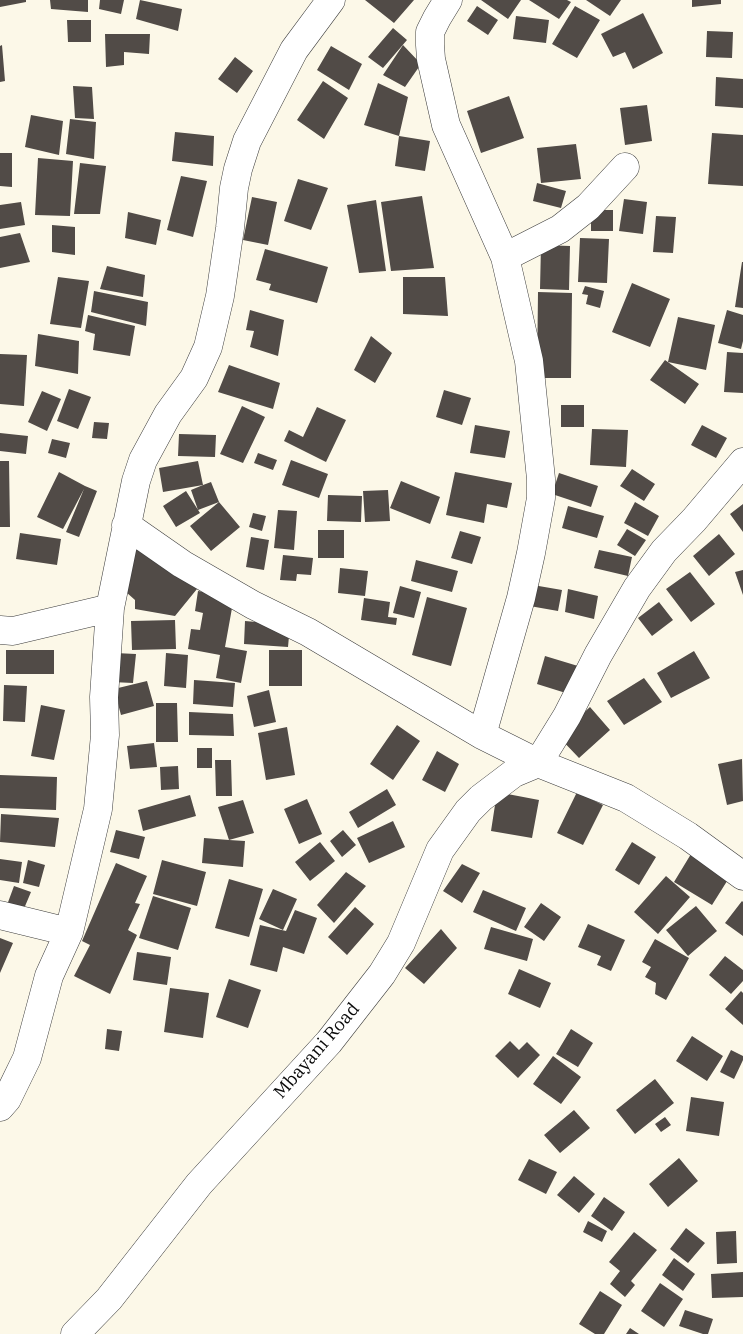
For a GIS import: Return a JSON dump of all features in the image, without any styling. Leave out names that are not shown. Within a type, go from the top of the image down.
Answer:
[{"type":"street","points":[[0,1106],[7,1099],[27,1058],[49,976],[68,932],[98,809],[105,736],[104,697],[110,608],[136,481],[143,460],[168,414],[194,378],[208,347],[220,296],[234,188],[247,141],[294,50],[331,0]]},
{"type":"street","points":[[448,0],[436,18],[430,32],[431,59],[446,125],[505,258],[529,361],[540,466],[540,498],[532,553],[482,735]]},
{"type":"street","points":[[505,258],[560,229],[588,207],[626,168]]},
{"type":"street","points":[[538,763],[567,716],[598,655],[637,588],[664,551],[694,520],[743,462]]},
{"type":"street","points":[[126,525],[182,564],[253,605],[308,632],[482,735],[538,763],[626,798],[688,836],[743,876]]},
{"type":"street","points":[[0,630],[13,631],[110,608]]},
{"type":"street","name":"Mbayani Road","points":[[75,1334],[109,1299],[199,1184],[329,1042],[382,974],[401,943],[440,850],[468,811],[480,798],[499,783],[514,773],[538,763]]},
{"type":"street","points":[[0,915],[68,932]]},
{"type":"building","points":[[0,0],[26,0],[26,2],[0,7]]},
{"type":"building","points":[[50,0],[88,0],[88,12],[51,9]]},
{"type":"building","points":[[100,0],[124,0],[121,14],[99,9]]},
{"type":"building","points":[[140,0],[182,9],[178,31],[136,19]]},
{"type":"building","points":[[365,0],[414,0],[394,23]]},
{"type":"building","points":[[481,0],[521,0],[508,19]]},
{"type":"building","points":[[529,0],[567,0],[571,2],[559,19]]},
{"type":"building","points":[[586,0],[621,0],[610,16]]},
{"type":"building","points":[[692,0],[721,0],[721,4],[692,7]]},
{"type":"building","points":[[477,6],[498,20],[488,35],[467,21]]},
{"type":"building","points":[[575,6],[600,20],[577,58],[552,44]]},
{"type":"building","points":[[643,13],[663,53],[633,69],[625,52],[613,57],[601,34]]},
{"type":"building","points":[[516,16],[549,20],[546,43],[513,39]]},
{"type":"building","points":[[67,20],[91,20],[91,42],[68,42]]},
{"type":"building","points":[[393,28],[407,40],[383,68],[368,57]]},
{"type":"building","points":[[707,31],[733,32],[732,58],[706,57]]},
{"type":"building","points":[[105,34],[150,34],[149,54],[124,52],[124,65],[106,67]]},
{"type":"building","points":[[2,45],[5,81],[0,82],[0,46]]},
{"type":"building","points":[[403,45],[421,64],[405,87],[383,75]]},
{"type":"building","points":[[331,46],[362,64],[349,90],[317,70]]},
{"type":"building","points":[[235,57],[253,71],[237,93],[218,79]]},
{"type":"building","points":[[716,77],[743,79],[743,108],[715,106]]},
{"type":"building","points":[[323,81],[348,98],[324,139],[297,120]]},
{"type":"building","points":[[378,83],[408,97],[399,136],[364,125]]},
{"type":"building","points":[[73,86],[92,87],[94,119],[75,118]]},
{"type":"building","points":[[509,96],[524,138],[481,153],[467,111]]},
{"type":"building","points":[[647,105],[652,141],[625,145],[620,108]]},
{"type":"building","points":[[31,115],[63,121],[59,155],[25,147]]},
{"type":"building","points":[[70,119],[96,122],[94,159],[66,154]]},
{"type":"building","points":[[175,132],[214,136],[213,166],[172,161]]},
{"type":"building","points":[[712,133],[743,135],[743,186],[708,184]]},
{"type":"building","points":[[399,136],[430,141],[425,171],[395,166]]},
{"type":"building","points":[[576,144],[581,179],[541,183],[537,148]]},
{"type":"building","points":[[0,153],[12,153],[12,187],[0,186]]},
{"type":"building","points":[[38,158],[73,161],[70,216],[35,215]]},
{"type":"building","points":[[80,163],[106,166],[100,214],[74,214]]},
{"type":"building","points":[[181,176],[207,181],[193,237],[167,230]]},
{"type":"building","points":[[298,179],[328,188],[311,230],[284,221]]},
{"type":"building","points":[[537,183],[566,191],[561,208],[533,201]]},
{"type":"building","points":[[422,196],[434,268],[391,271],[381,202]]},
{"type":"building","points":[[252,197],[277,202],[268,245],[243,240]]},
{"type":"building","points":[[624,199],[647,202],[643,234],[619,231]]},
{"type":"building","points":[[376,200],[386,271],[359,273],[347,205]]},
{"type":"building","points":[[21,202],[25,225],[0,229],[0,205]]},
{"type":"building","points":[[591,210],[613,210],[613,231],[591,231]]},
{"type":"building","points":[[128,212],[161,220],[156,245],[125,238]]},
{"type":"building","points":[[656,216],[676,217],[673,253],[653,252]]},
{"type":"building","points":[[52,225],[75,227],[75,255],[52,252]]},
{"type":"building","points":[[20,233],[30,262],[0,268],[0,237]]},
{"type":"building","points":[[580,238],[609,239],[607,283],[578,282]]},
{"type":"building","points":[[541,245],[570,246],[569,290],[540,289]]},
{"type":"building","points":[[265,249],[328,267],[317,303],[269,290],[271,284],[256,280]]},
{"type":"building","points":[[743,262],[743,308],[735,307]]},
{"type":"building","points":[[107,266],[145,275],[143,297],[100,289]]},
{"type":"building","points":[[58,277],[89,281],[81,328],[50,324]]},
{"type":"building","points":[[403,277],[445,277],[448,316],[403,314]]},
{"type":"building","points":[[632,283],[670,299],[650,347],[612,332]]},
{"type":"building","points":[[585,286],[604,291],[600,308],[586,304],[588,295],[582,294]]},
{"type":"building","points":[[94,291],[148,302],[146,326],[91,312]]},
{"type":"building","points":[[538,292],[572,293],[571,378],[537,378]]},
{"type":"building","points":[[250,310],[284,320],[278,356],[250,347],[254,331],[246,330]]},
{"type":"building","points":[[727,310],[743,315],[743,341],[741,349],[718,343]]},
{"type":"building","points":[[88,315],[135,326],[130,356],[93,350],[95,334],[85,331]]},
{"type":"building","points":[[678,317],[715,325],[706,370],[668,362]]},
{"type":"building","points":[[38,334],[79,341],[78,374],[35,366]]},
{"type":"building","points":[[371,336],[392,353],[375,383],[354,370]]},
{"type":"building","points":[[727,352],[743,353],[743,393],[724,392]]},
{"type":"building","points":[[0,354],[27,355],[24,406],[0,404]]},
{"type":"building","points":[[665,360],[699,384],[685,404],[650,380]]},
{"type":"building","points":[[229,365],[280,383],[273,409],[218,392]]},
{"type":"building","points":[[69,389],[91,397],[78,429],[57,421]]},
{"type":"building","points":[[444,390],[471,398],[462,425],[436,417]]},
{"type":"building","points":[[42,391],[61,399],[47,431],[28,422]]},
{"type":"building","points":[[561,405],[584,405],[584,427],[561,427]]},
{"type":"building","points":[[242,406],[265,417],[243,463],[220,454]]},
{"type":"building","points":[[317,407],[346,420],[326,462],[284,441],[289,430],[303,437]]},
{"type":"building","points":[[94,422],[109,423],[107,439],[92,438]]},
{"type":"building","points":[[475,425],[510,431],[505,458],[470,453]]},
{"type":"building","points":[[702,425],[727,438],[716,458],[691,445]]},
{"type":"building","points":[[592,429],[628,430],[626,467],[590,465]]},
{"type":"building","points":[[0,433],[28,436],[26,454],[0,451]]},
{"type":"building","points":[[179,434],[216,435],[215,457],[178,456]]},
{"type":"building","points":[[52,439],[70,443],[66,458],[48,453]]},
{"type":"building","points":[[258,453],[277,460],[273,470],[254,463]]},
{"type":"building","points":[[291,460],[328,474],[319,498],[282,485]]},
{"type":"building","points":[[0,461],[9,461],[10,527],[0,527]]},
{"type":"building","points":[[198,461],[203,485],[163,492],[159,468]]},
{"type":"building","points":[[632,469],[655,484],[644,501],[620,486]]},
{"type":"building","points":[[59,472],[97,491],[79,537],[66,532],[84,489],[63,529],[37,517]]},
{"type":"building","points":[[455,472],[512,483],[507,508],[487,504],[484,523],[446,515]]},
{"type":"building","points":[[559,473],[598,486],[591,507],[552,494]]},
{"type":"building","points":[[401,481],[440,497],[430,524],[390,508]]},
{"type":"building","points":[[211,482],[219,502],[198,510],[191,490]]},
{"type":"building","points":[[388,490],[390,521],[365,522],[363,491]]},
{"type":"building","points":[[186,491],[200,513],[176,527],[163,506]]},
{"type":"building","points":[[328,495],[362,496],[361,522],[327,521]]},
{"type":"building","points":[[219,502],[240,527],[211,551],[190,526]]},
{"type":"building","points":[[635,502],[659,516],[648,536],[624,523]]},
{"type":"building","points":[[743,504],[743,532],[730,514]]},
{"type":"building","points":[[568,506],[604,516],[597,538],[562,528]]},
{"type":"building","points":[[278,510],[297,511],[294,550],[274,548]]},
{"type":"building","points":[[253,513],[266,516],[262,531],[249,527]]},
{"type":"building","points":[[627,529],[646,540],[635,556],[617,545]]},
{"type":"building","points":[[318,530],[344,530],[344,558],[318,558]]},
{"type":"building","points":[[460,531],[481,537],[472,564],[451,558]]},
{"type":"building","points":[[20,533],[61,539],[57,565],[16,559]]},
{"type":"building","points":[[719,534],[735,554],[709,576],[693,556]]},
{"type":"building","points":[[251,537],[269,540],[264,570],[246,567]]},
{"type":"building","points":[[136,542],[197,589],[175,616],[135,609],[135,600],[126,592]]},
{"type":"building","points":[[599,550],[632,557],[628,576],[594,568]]},
{"type":"building","points":[[283,555],[313,558],[311,575],[297,574],[296,581],[280,580]]},
{"type":"building","points":[[416,560],[458,571],[452,592],[411,581]]},
{"type":"building","points":[[340,568],[368,571],[365,596],[338,593]]},
{"type":"building","points":[[743,570],[743,595],[735,572]]},
{"type":"building","points":[[690,572],[715,604],[691,622],[666,589]]},
{"type":"building","points":[[527,584],[562,590],[558,611],[524,605]]},
{"type":"building","points":[[400,586],[421,592],[414,618],[393,613]]},
{"type":"building","points":[[568,589],[598,596],[594,619],[565,612]]},
{"type":"building","points":[[198,591],[234,597],[225,647],[247,651],[241,683],[216,678],[220,655],[188,649],[191,629],[200,630],[203,613],[195,611]]},
{"type":"building","points":[[427,597],[467,608],[451,666],[412,655]]},
{"type":"building","points":[[364,598],[390,602],[388,617],[397,618],[396,625],[361,620]]},
{"type":"building","points":[[659,602],[673,620],[652,636],[638,618]]},
{"type":"building","points":[[175,620],[176,649],[132,650],[131,621]]},
{"type":"building","points":[[245,621],[290,625],[288,647],[244,644]]},
{"type":"building","points":[[6,650],[54,650],[54,674],[6,674]]},
{"type":"building","points":[[269,650],[302,650],[302,686],[269,686]]},
{"type":"building","points":[[694,651],[710,678],[671,698],[657,673]]},
{"type":"building","points":[[115,653],[136,654],[133,683],[112,682]]},
{"type":"building","points":[[166,653],[188,655],[186,688],[164,686]]},
{"type":"building","points":[[545,656],[578,666],[569,694],[537,684]]},
{"type":"building","points":[[644,678],[662,702],[624,725],[607,701]]},
{"type":"building","points":[[194,680],[235,683],[233,707],[193,704]]},
{"type":"building","points":[[147,681],[154,706],[121,715],[114,689]]},
{"type":"building","points":[[4,685],[27,686],[25,722],[3,721]]},
{"type":"building","points":[[269,690],[276,722],[254,727],[247,696]]},
{"type":"building","points":[[156,703],[177,703],[178,742],[156,742]]},
{"type":"building","points":[[41,705],[65,710],[54,760],[31,756]]},
{"type":"building","points":[[590,707],[610,730],[579,758],[558,736]]},
{"type":"building","points":[[189,712],[233,714],[234,736],[189,735]]},
{"type":"building","points":[[397,725],[420,741],[393,780],[370,764]]},
{"type":"building","points":[[287,727],[295,775],[266,780],[258,733]]},
{"type":"building","points":[[154,743],[157,767],[130,769],[127,746]]},
{"type":"building","points":[[197,748],[212,748],[212,768],[197,768]]},
{"type":"building","points":[[437,751],[459,764],[445,792],[422,780]]},
{"type":"building","points":[[742,759],[743,801],[727,805],[718,764]]},
{"type":"building","points":[[215,760],[231,760],[232,796],[216,796]]},
{"type":"building","points":[[178,766],[179,789],[161,790],[160,767]]},
{"type":"building","points":[[0,775],[57,777],[56,810],[0,808]]},
{"type":"building","points":[[387,789],[396,805],[358,828],[349,812]]},
{"type":"building","points":[[497,792],[539,800],[532,838],[491,831]]},
{"type":"building","points":[[577,792],[603,805],[583,845],[557,833]]},
{"type":"building","points":[[190,795],[196,816],[143,831],[138,810]]},
{"type":"building","points":[[307,799],[322,834],[299,844],[284,809]]},
{"type":"building","points":[[243,800],[254,833],[229,840],[218,807]]},
{"type":"building","points":[[1,814],[59,818],[55,847],[0,842]]},
{"type":"building","points":[[393,821],[405,847],[369,863],[357,838]]},
{"type":"building","points":[[116,830],[145,837],[139,859],[110,852]]},
{"type":"building","points":[[343,830],[356,845],[342,857],[330,841]]},
{"type":"building","points":[[204,838],[245,841],[243,867],[202,863]]},
{"type":"building","points":[[320,842],[335,861],[310,881],[295,862]]},
{"type":"building","points":[[632,842],[656,857],[639,885],[615,870]]},
{"type":"building","points":[[691,854],[729,878],[712,905],[674,882]]},
{"type":"building","points":[[0,859],[22,862],[19,883],[0,880]]},
{"type":"building","points":[[28,860],[45,865],[39,887],[23,883]]},
{"type":"building","points":[[162,860],[206,872],[197,906],[153,894]]},
{"type":"building","points":[[116,863],[147,876],[135,903],[140,904],[128,930],[137,935],[110,994],[74,976],[90,945],[82,941]]},
{"type":"building","points":[[462,864],[480,873],[462,903],[443,891]]},
{"type":"building","points":[[346,872],[366,886],[334,923],[317,905]]},
{"type":"building","points":[[666,876],[690,897],[658,934],[634,912]]},
{"type":"building","points":[[229,879],[263,889],[249,937],[215,928]]},
{"type":"building","points":[[14,886],[31,892],[23,911],[7,905]]},
{"type":"building","points":[[273,889],[297,899],[283,930],[259,919]]},
{"type":"building","points":[[483,890],[526,908],[516,931],[473,912]]},
{"type":"building","points":[[153,896],[191,908],[178,950],[139,938]]},
{"type":"building","points":[[743,902],[743,936],[725,923]]},
{"type":"building","points":[[541,903],[561,917],[544,941],[524,927]]},
{"type":"building","points":[[696,906],[717,931],[688,956],[666,930]]},
{"type":"building","points":[[355,907],[374,924],[347,955],[328,937]]},
{"type":"building","points":[[295,910],[317,918],[304,954],[283,947],[277,972],[250,965],[260,925],[286,931]]},
{"type":"building","points":[[588,924],[625,940],[611,971],[597,965],[601,956],[578,947]]},
{"type":"building","points":[[491,927],[533,939],[527,961],[484,949]]},
{"type":"building","points":[[441,929],[457,948],[424,984],[405,968]]},
{"type":"building","points":[[0,938],[13,943],[0,973]]},
{"type":"building","points":[[655,939],[689,958],[666,1000],[655,994],[656,983],[645,977],[651,967],[642,962]]},
{"type":"building","points":[[137,952],[171,957],[167,985],[133,980]]},
{"type":"building","points":[[725,956],[743,970],[743,981],[731,994],[709,975]]},
{"type":"building","points":[[519,969],[551,983],[540,1008],[508,994]]},
{"type":"building","points":[[229,979],[261,990],[248,1028],[216,1017]]},
{"type":"building","points":[[170,988],[209,993],[203,1038],[164,1032]]},
{"type":"building","points":[[741,991],[743,993],[743,1025],[725,1009]]},
{"type":"building","points":[[107,1029],[122,1031],[119,1051],[105,1049]]},
{"type":"building","points":[[571,1029],[593,1043],[578,1067],[556,1054]]},
{"type":"building","points":[[692,1036],[723,1056],[707,1081],[676,1061]]},
{"type":"building","points":[[510,1041],[519,1050],[527,1042],[540,1055],[518,1078],[495,1056]]},
{"type":"building","points":[[731,1050],[743,1056],[734,1079],[720,1072]]},
{"type":"building","points":[[553,1056],[581,1077],[561,1104],[533,1084]]},
{"type":"building","points":[[655,1079],[674,1103],[635,1134],[616,1110]]},
{"type":"building","points":[[691,1097],[724,1102],[719,1136],[686,1131]]},
{"type":"building","points":[[574,1110],[590,1128],[560,1153],[544,1135]]},
{"type":"building","points":[[665,1117],[671,1125],[661,1132],[655,1124]]},
{"type":"building","points":[[679,1158],[698,1181],[668,1207],[649,1184]]},
{"type":"building","points":[[529,1159],[557,1172],[546,1194],[518,1180]]},
{"type":"building","points":[[574,1176],[595,1194],[579,1213],[557,1195]]},
{"type":"building","points":[[604,1197],[625,1212],[612,1231],[591,1216]]},
{"type":"building","points":[[588,1221],[607,1231],[602,1242],[583,1232]]},
{"type":"building","points":[[686,1228],[705,1243],[688,1263],[670,1249]]},
{"type":"building","points":[[736,1231],[737,1263],[717,1264],[716,1232]]},
{"type":"building","points":[[634,1232],[657,1250],[631,1281],[635,1285],[625,1297],[610,1284],[620,1271],[609,1262]]},
{"type":"building","points":[[674,1258],[695,1274],[683,1291],[662,1275]]},
{"type":"building","points":[[743,1272],[743,1297],[712,1298],[711,1274]]},
{"type":"building","points":[[660,1283],[683,1299],[664,1327],[641,1311]]},
{"type":"building","points":[[600,1291],[622,1305],[604,1334],[595,1334],[579,1324]]},
{"type":"building","points":[[685,1310],[713,1319],[708,1334],[679,1326]]},
{"type":"building","points":[[630,1328],[639,1334],[626,1334]]}]
